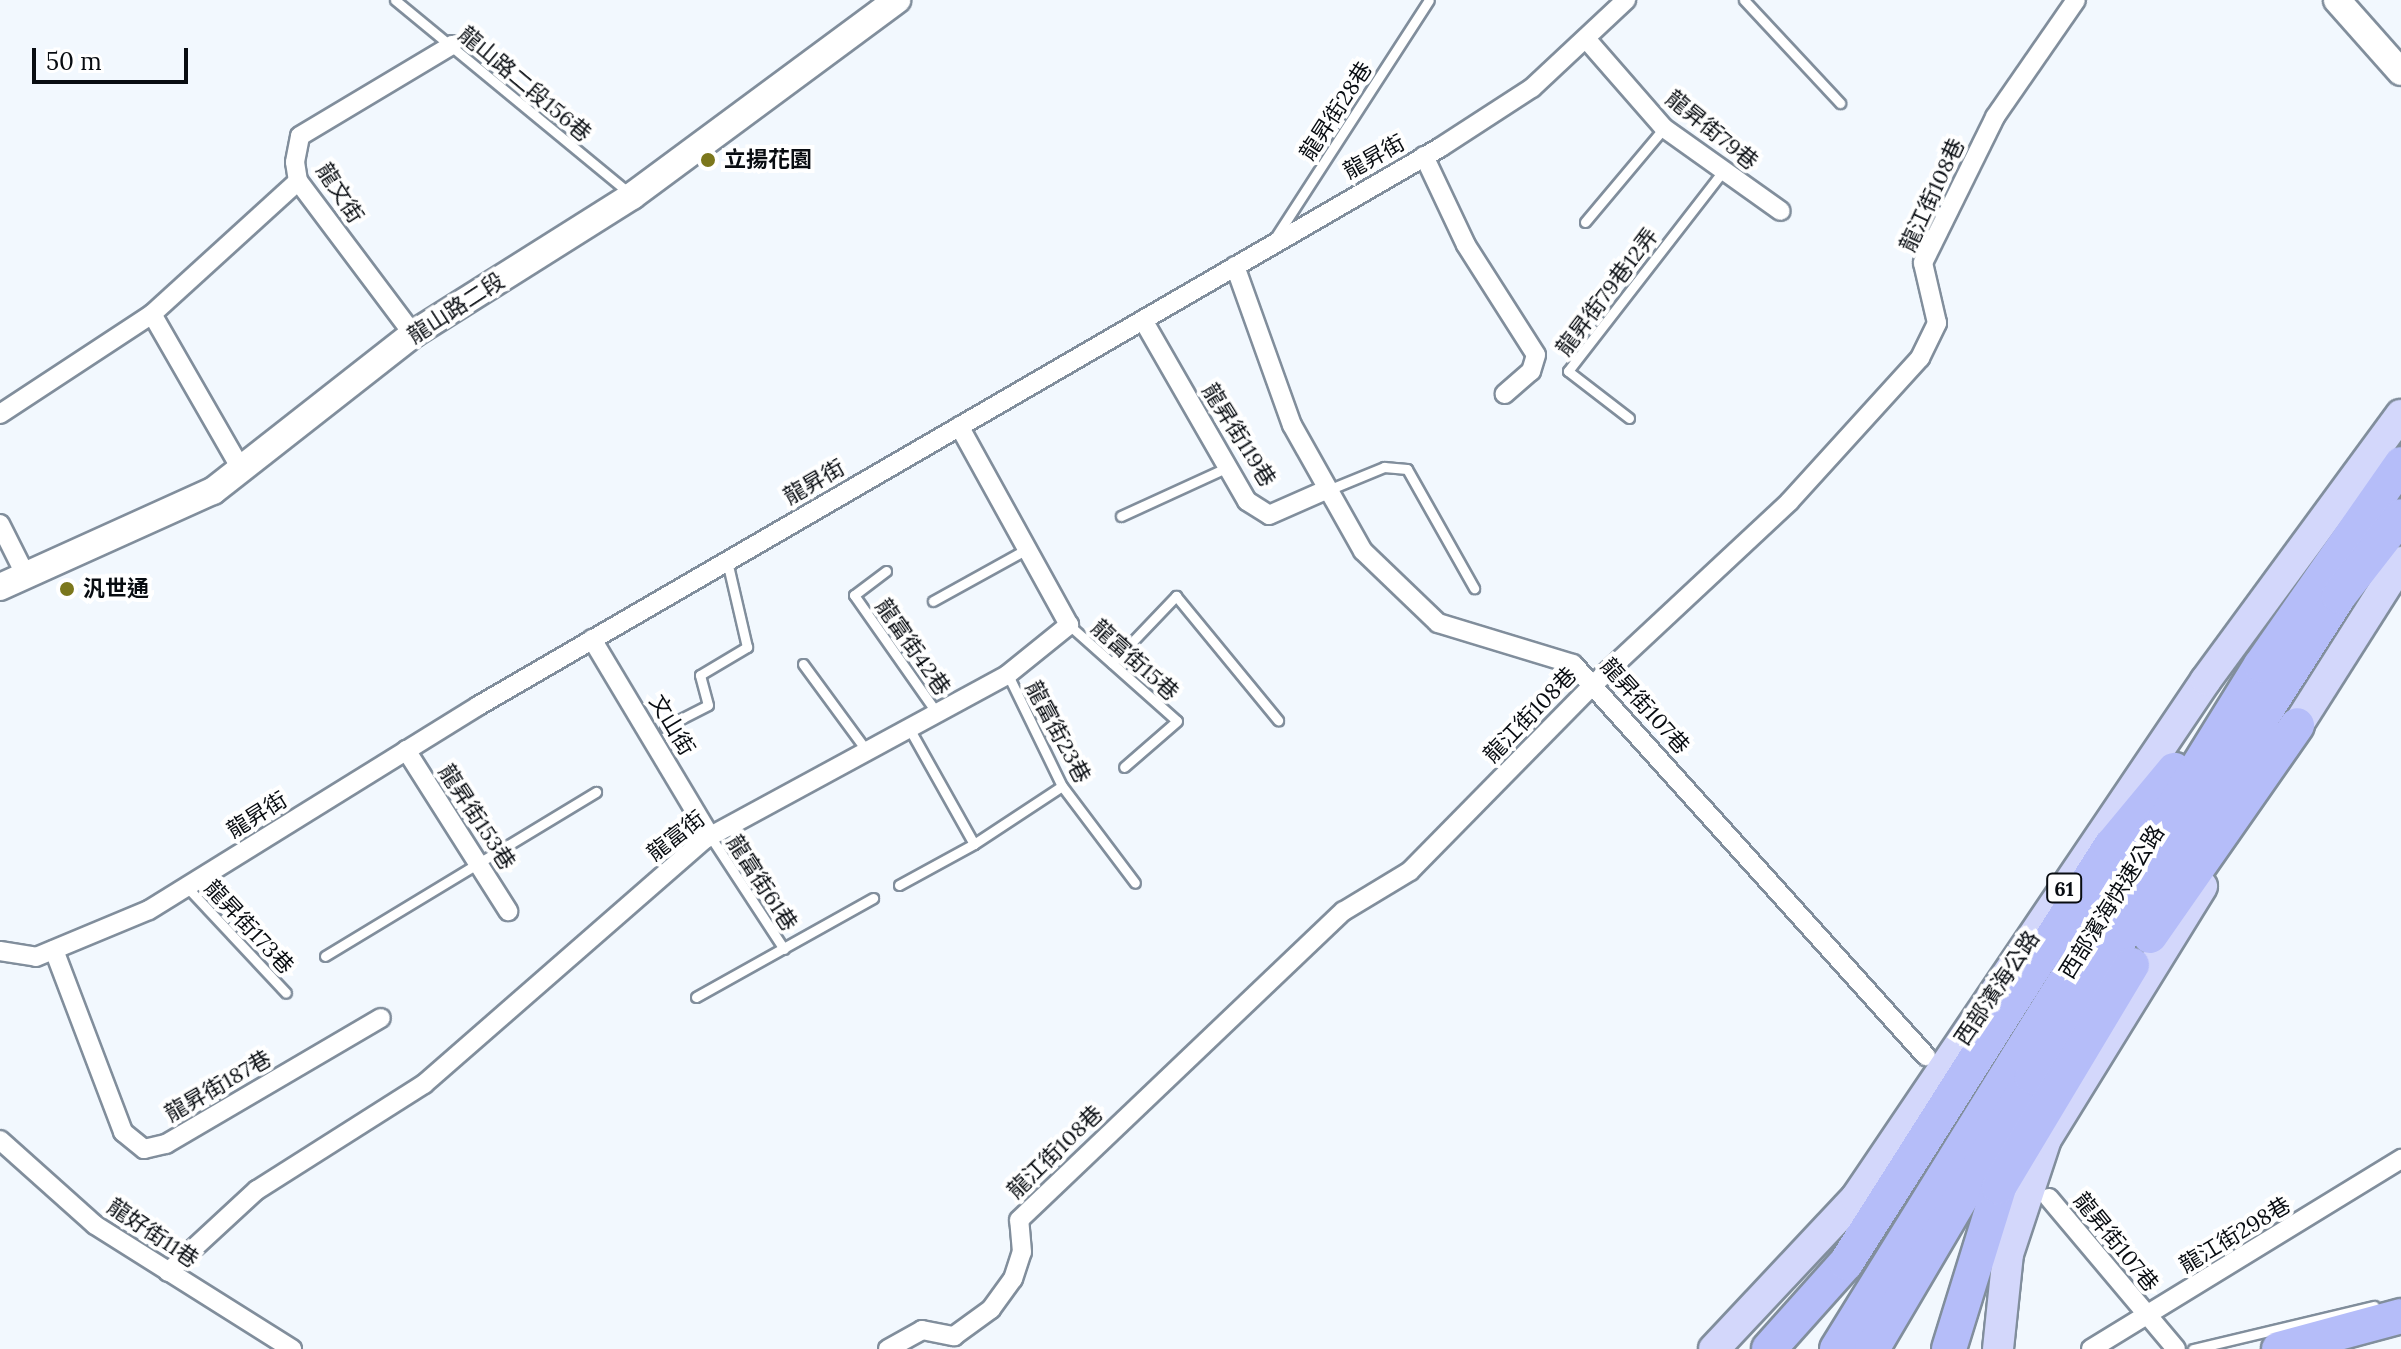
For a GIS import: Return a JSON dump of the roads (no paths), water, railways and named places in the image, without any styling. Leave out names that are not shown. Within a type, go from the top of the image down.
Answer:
[{"type":"highway","name":"西部濱海快速公路","points":[[1837,1349],[2261,665],[2401,464]]},
{"type":"highway","name":"西部濱海快速公路","points":[[1872,1349],[2032,1077],[2339,596],[2401,516]]},
{"type":"highway","points":[[1769,1349],[1846,1263],[2111,846],[2261,665]]},
{"type":"highway","points":[[1949,1349],[1999,1187],[2150,936],[2277,697]]},
{"type":"highway","points":[[2150,936],[2297,725]]},
{"type":"highway","points":[[2279,1349],[2394,1309]]},
{"type":"main road","name":"西部濱海公路","points":[[1714,1349],[1856,1198],[2206,680],[2401,415]]},
{"type":"main road","points":[[1998,1349],[2008,1254],[2046,1139],[2297,725],[2401,562]]},
{"type":"street","name":"龍山路二段","points":[[0,587],[27,578],[213,491],[413,334],[632,196],[897,0]]},
{"type":"street","name":"龍昇街","points":[[0,951],[36,957],[186,886],[592,639],[1424,156],[1532,88],[1588,41],[1626,0]]},
{"type":"street","name":"龍江街108巷","points":[[888,1349],[922,1330],[954,1336],[991,1309],[1013,1279],[1022,1252],[1019,1220],[1344,911],[1410,871],[1594,684],[1789,502],[1920,358],[1937,323],[1923,263],[1995,117],[2076,0]]},
{"type":"street","points":[[2337,0],[2401,72]]},
{"type":"street","name":"龍昇街79巷","points":[[1588,41],[1664,128],[1720,175],[1781,211]]},
{"type":"street","name":"龍文街","points":[[413,334],[298,181],[300,136],[452,45]]},
{"type":"street","points":[[1424,156],[1466,245],[1536,355],[1531,371],[1505,394]]},
{"type":"street","points":[[0,414],[152,314],[298,181]]},
{"type":"street","name":"龍昇街107巷","points":[[1235,266],[1292,425],[1363,551],[1438,623],[1560,659],[1594,684],[1926,1056]]},
{"type":"street","points":[[152,314],[241,469]]},
{"type":"street","name":"龍昇街119巷","points":[[1143,320],[1247,501],[1269,515],[1326,490]]},
{"type":"street","points":[[959,426],[1069,625]]},
{"type":"street","points":[[0,524],[27,578]]},
{"type":"street","name":"龍富街","points":[[168,1272],[257,1190],[424,1084],[710,836],[1007,675],[1069,625]]},
{"type":"street","name":"文山街","points":[[592,639],[710,836]]},
{"type":"street","name":"龍昇街153巷","points":[[406,750],[508,911]]},
{"type":"street","name":"龍昇街187巷","points":[[54,950],[123,1132],[144,1149],[166,1144],[381,1018]]},
{"type":"street","name":"龍好街11巷","points":[[0,1140],[95,1225],[292,1349]]},
{"type":"street","name":"龍江街298巷","points":[[2091,1349],[2401,1159]]},
{"type":"street","name":"龍昇街107巷","points":[[2049,1198],[2176,1349]]},
{"type":"lane","name":"龍山路二段156巷","points":[[395,0],[632,196]]},
{"type":"lane","name":"龍昇街28巷","points":[[1273,241],[1429,0]]},
{"type":"lane","points":[[1744,0],[1840,103]]},
{"type":"lane","points":[[1585,222],[1664,128]]},
{"type":"lane","name":"龍昇街79巷12弄","points":[[1629,418],[1568,371],[1720,175]]},
{"type":"lane","points":[[1121,516],[1228,467]]},
{"type":"lane","points":[[1326,490],[1384,467],[1407,469],[1474,588]]},
{"type":"lane","points":[[933,601],[1027,549]]},
{"type":"lane","points":[[665,727],[708,705],[700,675],[747,647],[727,561]]},
{"type":"lane","name":"龍富街42巷","points":[[886,571],[854,595],[937,713]]},
{"type":"lane","points":[[1112,663],[1176,596],[1278,720]]},
{"type":"lane","name":"龍富街15巷","points":[[1069,625],[1177,721],[1124,767]]},
{"type":"lane","points":[[803,664],[867,751]]},
{"type":"lane","name":"龍富街23巷","points":[[1007,675],[1062,786],[1135,883]]},
{"type":"lane","points":[[909,728],[974,844]]},
{"type":"lane","points":[[899,885],[974,844],[1062,786]]},
{"type":"lane","points":[[325,956],[596,792]]},
{"type":"lane","name":"龍富街61巷","points":[[710,836],[784,949]]},
{"type":"lane","name":"龍昇街173巷","points":[[186,886],[286,993]]},
{"type":"lane","points":[[696,997],[873,898]]},
{"type":"lane","points":[[2193,1349],[2394,1309]]},
{"type":"place","name":"立揚花園","points":[[708,160]]},
{"type":"place","name":"汎世通","points":[[67,589]]}]
